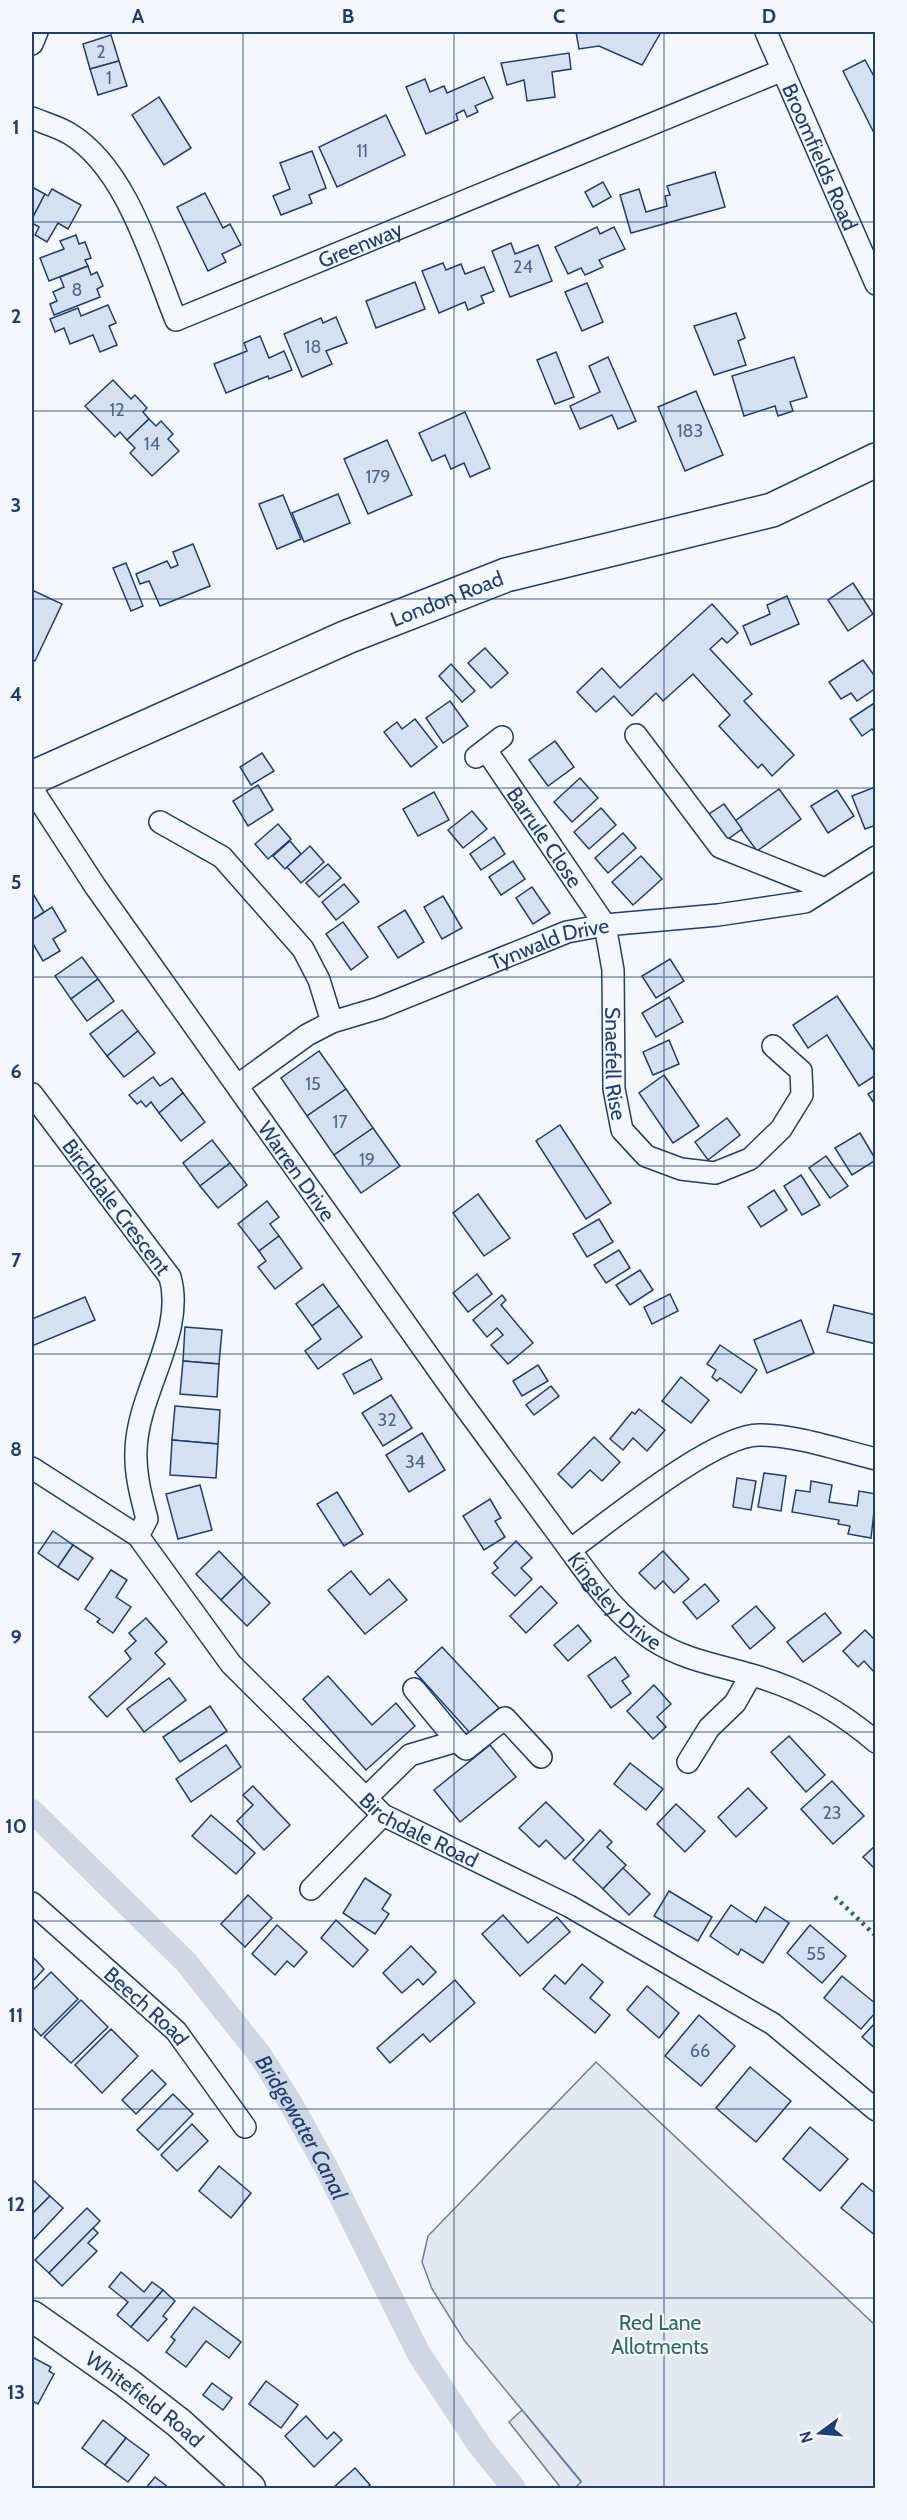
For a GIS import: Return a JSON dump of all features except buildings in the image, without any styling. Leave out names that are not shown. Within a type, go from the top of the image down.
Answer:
[{"type":"highway","name":"London Road","points":[[32,778],[347,637],[507,575],[772,510],[876,460]]},
{"type":"street","points":[[32,44],[37,32]]},
{"type":"street","name":"Broomfields Road","points":[[766,32],[876,284]]},
{"type":"street","name":"Greenway","points":[[32,118],[70,134],[107,167],[135,218],[176,320],[783,70]]},
{"type":"street","points":[[636,735],[720,847],[825,890]]},
{"type":"street","name":"Barrule Close","points":[[488,748],[605,925]]},
{"type":"street","name":"Warren Drive","points":[[32,789],[95,886],[459,1399],[570,1550]]},
{"type":"street","points":[[160,822],[222,857],[303,949],[319,980],[332,1022]]},
{"type":"street","name":"Tynwald Drive","points":[[238,1085],[307,1035],[332,1022],[379,1008],[567,932],[605,925],[718,915],[805,902],[876,857]]},
{"type":"street","name":"Snaefell Rise","points":[[605,925],[613,970],[614,1089],[622,1130],[646,1156],[681,1168],[715,1173],[750,1159],[781,1129],[802,1095],[801,1071],[773,1046]]},
{"type":"street","name":"Birchdale Crescent","points":[[32,1094],[170,1277],[175,1295],[172,1318],[141,1419],[136,1450],[138,1483],[147,1519],[138,1536]]},
{"type":"street","name":"Kingsley Drive","points":[[876,1458],[777,1436],[758,1435],[733,1440],[705,1454],[570,1550],[607,1601],[626,1621],[655,1641],[687,1658],[751,1675],[811,1696],[838,1712],[876,1742]]},
{"type":"street","name":"Birchdale Road","points":[[32,1468],[138,1536],[231,1664],[383,1815],[569,1906],[773,2024],[876,2110]]},
{"type":"street","points":[[688,1762],[709,1728],[735,1703],[751,1675]]},
{"type":"street","points":[[414,1689],[457,1742],[466,1749],[505,1718],[541,1757]]},
{"type":"street","points":[[366,1798],[410,1755],[457,1742]]},
{"type":"street","points":[[311,1889],[383,1815]]},
{"type":"street","name":"Beech Road","points":[[32,1903],[176,2031],[245,2127]]},
{"type":"street","name":"Whitefield Road","points":[[32,2316],[107,2368],[170,2416],[250,2488]]},
{"type":"green space","name":"Red Lane Allotments","points":[[596,2062],[875,2325],[875,2488],[575,2488],[581,2481],[464,2340],[432,2289],[422,2262],[428,2236]]},
{"type":"shaded area","points":[[522,2410],[581,2482],[575,2488],[561,2488],[509,2422]]},
{"type":"waterway","name":"Bridgewater Canal","points":[[32,1811],[186,1962],[260,2055],[291,2104],[326,2167],[419,2354],[480,2446],[514,2488]]},
{"type":"hedge","points":[[835,1897],[876,1936]]}]
